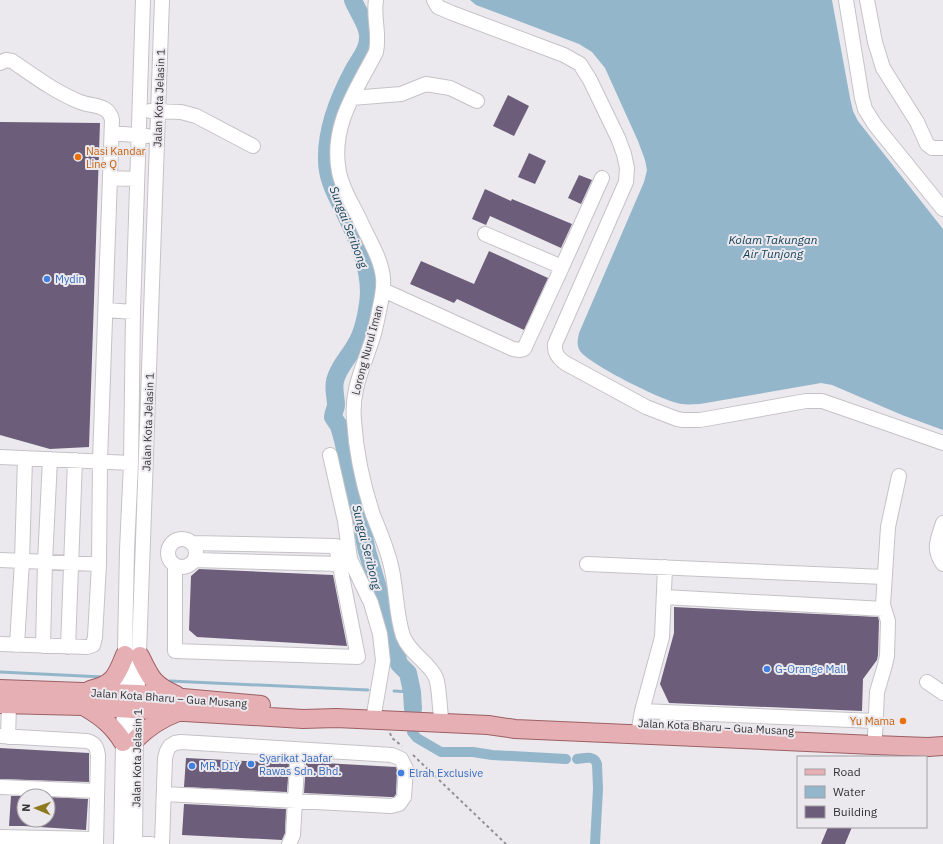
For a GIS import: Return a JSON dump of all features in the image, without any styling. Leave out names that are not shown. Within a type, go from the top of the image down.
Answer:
[{"type":"main road","points":[[132,656],[156,684],[166,691],[179,704],[165,717],[130,741],[115,730],[83,699],[112,681],[132,656]]},
{"type":"main road","name":"Jalan Kota Bharu – Gua Musang","points":[[0,689],[83,699],[179,704],[303,719],[336,718],[488,725],[503,722],[640,723],[875,728],[943,746]]},
{"type":"main road","name":"Jalan Kota Bharu – Gua Musang","points":[[5,704],[83,699]]},
{"type":"main road","name":"Jalan Kota Bharu – Gua Musang","points":[[667,724],[897,746],[943,746]]},
{"type":"street","name":"Jalan Kota Jelasin 1","points":[[132,656],[127,550],[131,463],[133,312],[143,0]]},
{"type":"street","name":"Jalan Kota Jelasin 1","points":[[132,656],[144,551],[162,0]]},
{"type":"street","name":"Lorong Nurul Iman","points":[[376,0],[374,10],[378,32],[376,52],[345,111],[339,132],[339,173],[346,192],[379,261],[383,277],[383,290],[373,337],[356,386],[353,405],[354,421],[365,486],[373,514],[391,563],[400,623],[404,637],[410,649],[435,676],[438,685],[442,724]]},
{"type":"street","points":[[434,0],[438,7],[564,55],[580,64],[590,80],[618,138],[624,154],[627,168],[626,182],[555,344],[556,354],[559,359],[628,398],[677,419],[700,420],[806,400],[822,401],[943,443]]},
{"type":"street","points":[[846,0],[865,109],[874,125],[943,209]]},
{"type":"street","points":[[867,0],[875,42],[883,68],[917,122],[927,144],[932,148],[943,148]]},
{"type":"street","points":[[0,63],[6,60],[12,61],[61,94],[83,103],[106,109],[111,114],[112,120],[100,461],[99,564],[95,637],[93,645],[87,647],[0,644]]},
{"type":"street","points":[[352,98],[401,94],[426,84],[450,88],[477,101]]},
{"type":"street","points":[[140,111],[181,112],[196,116],[254,146]]},
{"type":"street","points":[[112,133],[158,136]]},
{"type":"street","points":[[110,178],[137,179]]},
{"type":"street","points":[[383,290],[513,349],[520,350],[526,345],[602,178]]},
{"type":"street","points":[[485,234],[562,267]]},
{"type":"street","points":[[106,310],[133,312]]},
{"type":"street","points":[[330,455],[345,521],[350,559],[372,603],[380,634],[383,661],[382,721]]},
{"type":"street","points":[[0,456],[131,463]]},
{"type":"street","points":[[17,645],[22,561],[25,458]]},
{"type":"street","points":[[43,646],[50,459]]},
{"type":"street","points":[[68,646],[75,460]]},
{"type":"street","points":[[875,728],[876,692],[887,656],[888,621],[884,609],[884,577],[888,527],[899,476]]},
{"type":"street","points":[[943,523],[936,550],[937,555],[943,564]]},
{"type":"street","points":[[179,538],[188,540],[192,543],[196,551],[194,560],[188,566],[180,567],[176,566],[169,560],[167,552],[171,543],[179,538]]},
{"type":"street","points":[[176,566],[175,651],[358,657],[336,546],[192,543]]},
{"type":"street","points":[[127,550],[167,552]]},
{"type":"street","points":[[0,560],[99,564]]},
{"type":"street","points":[[194,560],[340,564]]},
{"type":"street","points":[[587,564],[884,577]]},
{"type":"street","points":[[640,723],[662,637],[665,567]]},
{"type":"street","points":[[664,597],[884,609]]},
{"type":"street","points":[[132,656],[128,843],[151,844]]},
{"type":"street","points":[[927,682],[943,692]]},
{"type":"street","points":[[0,837],[46,841],[96,842],[97,748],[93,743],[87,741],[4,737],[5,704]]},
{"type":"street","points":[[162,844],[165,758],[166,751],[175,743],[181,742],[392,755],[401,759],[406,769],[404,797],[399,804],[391,806],[164,794]]},
{"type":"street","points":[[289,844],[293,835],[298,749]]},
{"type":"street","points":[[0,787],[97,791]]},
{"type":"path","points":[[382,721],[392,738],[404,748]]},
{"type":"path","points":[[409,752],[506,844]]},
{"type":"water","name":"Kolam Takungan Air Tunjong","points":[[470,0],[832,0],[853,111],[858,121],[943,229],[943,430],[902,415],[832,385],[821,383],[700,404],[682,404],[673,402],[644,390],[611,373],[586,357],[580,351],[578,346],[579,333],[644,182],[647,170],[645,160],[605,68],[592,52],[579,44],[476,5]]},
{"type":"building","points":[[508,95],[529,106],[514,136],[493,126]]},
{"type":"building","name":"Mydin","points":[[0,122],[100,123],[89,447],[50,449],[0,435]]},
{"type":"building","points":[[529,153],[546,161],[535,184],[518,177]]},
{"type":"building","points":[[579,175],[592,180],[581,204],[568,198]]},
{"type":"building","points":[[485,189],[511,201],[512,199],[572,224],[561,248],[490,216],[486,225],[472,219]]},
{"type":"building","points":[[489,251],[548,278],[524,330],[457,299],[454,303],[410,284],[421,261],[474,284]]},
{"type":"building","points":[[199,569],[333,575],[347,646],[197,637],[189,630],[191,576]]},
{"type":"building","name":"G-Orange Mall","points":[[674,607],[878,617],[878,655],[877,660],[863,679],[862,711],[669,703],[660,684],[674,633]]},
{"type":"building","points":[[0,748],[89,753],[89,782],[0,779]]},
{"type":"building","points":[[186,758],[289,763],[287,792],[184,787]]},
{"type":"building","points":[[306,762],[396,767],[396,794],[394,797],[390,797],[304,793]]},
{"type":"building","points":[[11,796],[16,796],[16,826],[9,826]]},
{"type":"building","points":[[56,797],[88,799],[86,830],[55,828]]},
{"type":"building","points":[[184,804],[286,809],[285,833],[282,840],[182,835]]},
{"type":"building","points":[[828,828],[852,828],[845,844],[821,844]]},
{"type":"waterway","name":"Sungai Seribong","points":[[353,0],[368,31],[368,41],[363,54],[342,92],[334,114],[327,148],[327,167],[332,185],[354,231],[363,255],[369,292],[368,304],[361,335],[341,366],[335,381],[334,387],[336,408],[333,417],[339,426],[343,440],[367,551],[399,664],[408,673],[412,692],[413,709]]},
{"type":"waterway","points":[[0,672],[103,677]]},
{"type":"waterway","points":[[170,681],[368,690]]},
{"type":"waterway","points":[[394,691],[412,692]]},
{"type":"waterway","points":[[412,732],[417,738],[441,752],[473,752],[492,755],[566,759]]},
{"type":"waterway","points":[[577,759],[591,758],[594,759],[597,764],[598,789],[595,844]]},
{"type":"place","name":"Nasi Kandar Line Q","points":[[78,157]]},
{"type":"place","name":"Mydin","points":[[47,279]]},
{"type":"place","name":"G-Orange Mall","points":[[767,669]]},
{"type":"place","name":"Yu Mama","points":[[903,721]]},
{"type":"place","name":"Syarikat Jaafar Rawas Sdn. Bhd.","points":[[251,764]]},
{"type":"place","name":"MR. DIY","points":[[192,766]]},
{"type":"place","name":"Elrah Exclusive","points":[[401,773]]}]
